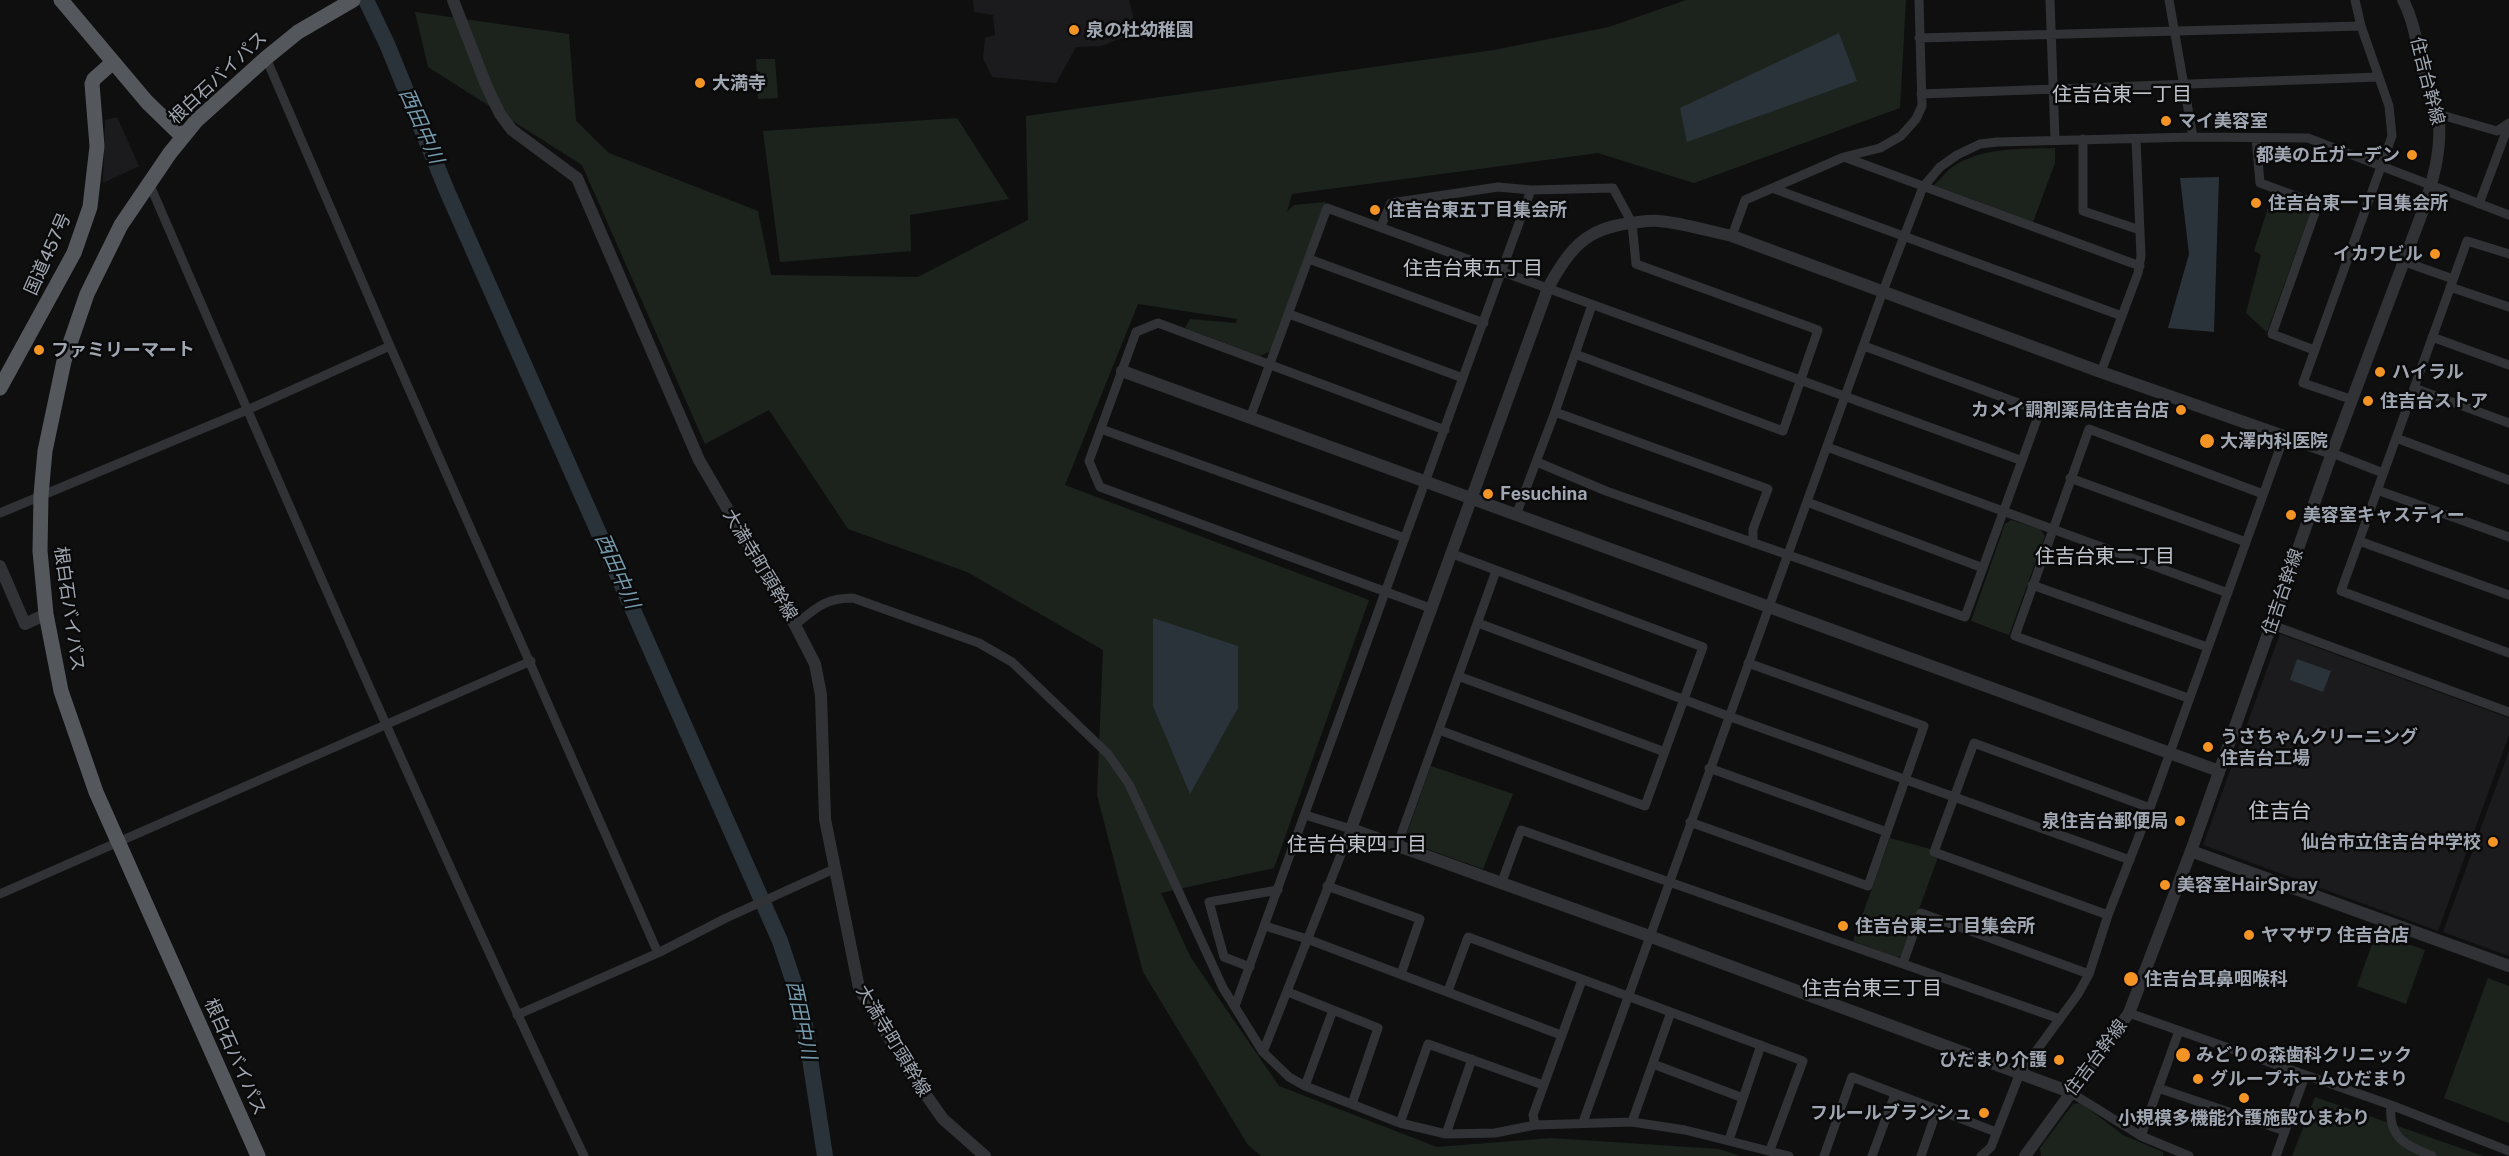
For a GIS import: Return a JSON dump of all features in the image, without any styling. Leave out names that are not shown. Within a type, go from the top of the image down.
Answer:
[{"type":"highway","points":[[62,0],[112,63],[183,137]]},
{"type":"highway","name":"根白石バイパス","points":[[258,1156],[117,842],[96,792],[61,692],[46,614],[40,551],[41,495],[45,451],[55,395],[74,329],[103,261],[122,225],[149,183],[196,121],[298,32],[348,2]]},
{"type":"highway","name":"国道457号","points":[[0,388],[59,282],[90,207],[96,156],[96,122],[92,84],[94,79],[112,63]]},
{"type":"street","name":"大満寺町頭幹線","points":[[453,0],[486,85],[500,114],[512,130],[576,178],[699,460],[795,625],[815,664],[819,676],[823,801],[856,978],[863,996],[907,1068],[943,1119],[985,1156]]},
{"type":"street","points":[[1732,236],[1745,200],[1844,157],[1880,148],[1901,135],[1920,112],[1919,0]]},
{"type":"street","points":[[2050,0],[2055,139]]},
{"type":"street","points":[[2169,0],[2193,137]]},
{"type":"street","points":[[2353,400],[2303,383],[2392,136],[2389,106],[2361,26],[2355,0]]},
{"type":"street","name":"住吉台幹線","points":[[2025,1156],[2129,1013],[2191,851],[2332,453],[2432,185],[2437,163],[2438,114],[2423,72],[2410,13],[2403,0]]},
{"type":"street","points":[[1919,38],[2361,26]]},
{"type":"street","points":[[266,58],[390,346],[658,952]]},
{"type":"street","points":[[1921,94],[2379,77]]},
{"type":"street","points":[[2438,114],[2498,131],[2509,124]]},
{"type":"street","points":[[2479,204],[2505,150],[2509,124]]},
{"type":"street","points":[[2256,138],[2260,183],[2318,204],[2272,334],[2314,350]]},
{"type":"street","points":[[1583,1122],[1883,291],[1923,187],[1940,167],[1980,144],[2055,139],[2308,138],[2509,215]]},
{"type":"street","points":[[2083,139],[2083,211],[2140,230]]},
{"type":"street","points":[[2101,372],[2140,266],[2136,139]]},
{"type":"street","points":[[1844,157],[2140,266]]},
{"type":"street","points":[[149,183],[297,526],[388,723],[517,1015],[584,1156]]},
{"type":"street","points":[[1381,226],[1391,203],[1498,187],[1531,190],[1613,188],[1632,223],[1636,264],[1818,330],[1783,431],[1575,354]]},
{"type":"street","points":[[1772,188],[2122,316]]},
{"type":"street","points":[[1235,1006],[1531,190]]},
{"type":"street","points":[[1250,418],[1327,208],[2020,460]]},
{"type":"street","points":[[1263,1052],[1351,830],[1548,288],[1571,250],[1584,239],[1611,226],[1658,221],[1732,236],[2384,473]]},
{"type":"street","points":[[2509,254],[2467,241],[2341,591],[2509,653]]},
{"type":"street","points":[[1309,259],[1484,323]]},
{"type":"street","points":[[2405,262],[2509,307]]},
{"type":"street","points":[[1516,515],[1592,305]]},
{"type":"street","points":[[1289,314],[1463,378]]},
{"type":"street","points":[[1430,608],[1100,487],[1089,461],[1136,332],[1158,323],[1445,430]]},
{"type":"street","points":[[2432,337],[2509,365]]},
{"type":"street","points":[[0,513],[248,410],[390,346]]},
{"type":"street","points":[[1537,462],[1606,491],[1965,617],[2020,460],[2040,411],[1864,346]]},
{"type":"street","points":[[1122,371],[2219,771]]},
{"type":"street","points":[[2414,388],[2509,423]]},
{"type":"street","points":[[1555,412],[1768,489],[1753,529],[1753,543]]},
{"type":"street","points":[[1101,429],[1405,538]]},
{"type":"street","points":[[2188,698],[2014,636],[2070,478],[2089,429],[2263,494]]},
{"type":"street","points":[[1981,1156],[1991,1147],[2020,1073],[2078,994],[2089,974],[2108,915],[2150,808],[2168,752],[2284,437]]},
{"type":"street","points":[[2396,438],[2509,480]]},
{"type":"street","points":[[1827,447],[2228,593]]},
{"type":"street","points":[[2070,478],[2246,543]]},
{"type":"street","points":[[2377,490],[2509,537]]},
{"type":"street","points":[[1807,502],[1983,568]]},
{"type":"street","points":[[2359,541],[2509,595]]},
{"type":"street","points":[[1439,730],[1645,806],[1703,647],[1450,554]]},
{"type":"street","points":[[0,566],[25,624],[46,614]]},
{"type":"street","points":[[1397,846],[1496,571]]},
{"type":"street","points":[[2032,585],[2207,647]]},
{"type":"street","points":[[795,625],[827,601],[837,598],[853,598],[979,643],[1012,662],[1108,754],[1129,784],[1211,964],[1235,1006],[1263,1052],[1289,1077],[1305,1086],[1400,1123],[1446,1134],[1495,1133],[1535,1125],[1632,1122],[1729,1140],[1789,1156]]},
{"type":"street","points":[[1478,623],[1728,716],[2130,860]]},
{"type":"street","points":[[2272,625],[2509,712]]},
{"type":"street","points":[[0,894],[531,661]]},
{"type":"street","points":[[1690,822],[1868,886],[1924,726],[1748,663]]},
{"type":"street","points":[[1458,676],[1665,752]]},
{"type":"street","points":[[2108,915],[1935,852],[1953,796],[1974,743],[2150,808]]},
{"type":"street","points":[[1709,768],[1887,832]]},
{"type":"street","points":[[1305,815],[1649,936],[2070,1092],[2168,1152],[2189,1156]]},
{"type":"street","points":[[1501,884],[1521,830],[2060,1019]]},
{"type":"street","points":[[2191,851],[2509,966]]},
{"type":"street","points":[[517,1015],[834,869]]},
{"type":"street","points":[[1327,886],[1420,919],[1401,974]]},
{"type":"street","points":[[1250,967],[1224,957],[1209,902],[1278,890]]},
{"type":"street","points":[[1903,963],[1921,913],[2089,974]]},
{"type":"street","points":[[1265,926],[1307,939],[1562,1035]]},
{"type":"street","points":[[1448,991],[1468,937],[1803,1061],[1770,1150]]},
{"type":"street","points":[[1535,1125],[1533,1114],[1581,980]]},
{"type":"street","points":[[1288,992],[1378,1028],[1352,1104]]},
{"type":"street","points":[[1305,1086],[1333,1010]]},
{"type":"street","points":[[1632,1122],[1671,1011]]},
{"type":"street","points":[[2129,1013],[2391,1105],[2509,1151]]},
{"type":"street","points":[[2141,1136],[2178,1031]]},
{"type":"street","points":[[1400,1123],[1428,1044],[1543,1085]]},
{"type":"street","points":[[1729,1140],[1761,1046]]},
{"type":"street","points":[[1446,1134],[1472,1059]]},
{"type":"street","points":[[1653,1064],[1743,1098]]},
{"type":"street","points":[[2276,1156],[2305,1076]]},
{"type":"street","points":[[1824,1156],[1852,1077],[1996,1132]]},
{"type":"street","points":[[2158,1088],[2285,1131]]},
{"type":"street","points":[[1872,1156],[1895,1094]]},
{"type":"street","points":[[2391,1105],[2390,1121],[2396,1135],[2410,1147],[2432,1156]]},
{"type":"street","points":[[1922,1156],[1937,1110]]},
{"type":"shaded area","points":[[973,0],[1129,0],[1137,32],[1101,46],[1076,47],[1056,83],[992,77],[983,58],[985,38],[995,35],[993,15],[974,12]]},
{"type":"shaded area","points":[[1686,0],[1906,0],[1900,108],[1694,183],[1598,153],[1292,194],[1287,212],[1294,205],[1326,202],[1271,351],[1260,356],[1185,328],[1190,319],[1236,323],[1237,319],[1138,304],[1065,485],[1369,600],[1274,868],[1161,893],[1191,958],[1279,1086],[1437,1147],[1551,1138],[1719,1149],[1740,1156],[1261,1156],[1248,1145],[1143,972],[1097,795],[1103,650],[967,572],[848,529],[769,410],[705,444],[582,165],[428,67],[415,12],[569,34],[576,121],[609,153],[758,211],[771,275],[918,277],[1028,220],[1026,116],[1494,50],[1609,27]]},
{"type":"shaded area","points":[[1839,33],[1857,81],[1687,142],[1680,108]]},
{"type":"shaded area","points":[[756,59],[775,59],[778,98],[758,99]]},
{"type":"shaded area","points":[[117,117],[139,166],[103,183],[105,120]]},
{"type":"shaded area","points":[[957,118],[1009,199],[910,215],[911,251],[780,262],[763,131]]},
{"type":"shaded area","points":[[2055,148],[2055,163],[2033,222],[1934,185],[1951,168],[1974,156],[2001,150]]},
{"type":"shaded area","points":[[2219,177],[2214,332],[2168,328],[2189,254],[2180,178]]},
{"type":"shaded area","points":[[2273,193],[2310,207],[2310,213],[2267,332],[2246,313],[2261,255],[2254,251]]},
{"type":"shaded area","points":[[2011,520],[2040,529],[2045,536],[2009,635],[1971,621],[2005,524]]},
{"type":"shaded area","points":[[1153,618],[1238,646],[1238,708],[1190,794],[1153,706]]},
{"type":"shaded area","points":[[2280,634],[2509,718],[2509,735],[2438,931],[2203,845]]},
{"type":"shaded area","points":[[2297,659],[2331,671],[2323,692],[2290,680]]},
{"type":"shaded area","name":"仙台市立住吉台中学校","points":[[2509,751],[2509,956],[2443,932]]},
{"type":"shaded area","points":[[1431,766],[1513,794],[1483,869],[1410,843],[1407,833]]},
{"type":"shaded area","points":[[1890,838],[1930,849],[1931,854],[1938,857],[1902,956],[1896,957],[1853,941]]},
{"type":"shaded area","points":[[2376,933],[2425,950],[2406,1004],[2357,986]]},
{"type":"shaded area","points":[[2488,978],[2509,986],[2509,1123],[2444,1098]]},
{"type":"shaded area","points":[[2315,1097],[2483,1156],[2292,1156]]},
{"type":"shaded area","points":[[2081,1103],[2123,1135],[2163,1152],[2163,1156],[2041,1156],[2040,1148],[2073,1104]]},
{"type":"waterway","name":"西田中川","points":[[366,0],[387,44],[447,191],[780,941],[802,1007],[825,1156]]},
{"type":"place","name":"泉の杜幼稚園","points":[[1074,30]]},
{"type":"place","name":"大満寺","points":[[700,83]]},
{"type":"place","name":"マイ美容室","points":[[2166,121]]},
{"type":"place","name":"都美の丘ガーデン","points":[[2412,155]]},
{"type":"place","name":"住吉台東一丁目集会所","points":[[2256,203]]},
{"type":"place","name":"住吉台東五丁目集会所","points":[[1375,210]]},
{"type":"place","name":"イカワビル","points":[[2435,254]]},
{"type":"place","name":"ファミリーマート","points":[[39,350]]},
{"type":"place","name":"ハイラル","points":[[2380,372]]},
{"type":"place","name":"住吉台ストア","points":[[2368,401]]},
{"type":"place","name":"カメイ調剤薬局住吉台店","points":[[2181,410]]},
{"type":"place","name":"大澤内科医院","points":[[2207,441]]},
{"type":"place","name":"Fesuchina","points":[[1488,494]]},
{"type":"place","name":"美容室キャスティー","points":[[2291,515]]},
{"type":"place","name":"うさちゃんクリーニング 住吉台工場","points":[[2208,747]]},
{"type":"place","name":"泉住吉台郵便局","points":[[2180,821]]},
{"type":"place","name":"仙台市立住吉台中学校","points":[[2493,842]]},
{"type":"place","name":"美容室HairSpray","points":[[2165,885]]},
{"type":"place","name":"住吉台東三丁目集会所","points":[[1843,926]]},
{"type":"place","name":"ヤマザワ 住吉台店","points":[[2249,935]]},
{"type":"place","name":"住吉台耳鼻咽喉科","points":[[2131,979]]},
{"type":"place","name":"みどりの森歯科クリニック","points":[[2183,1055]]},
{"type":"place","name":"ひだまり介護","points":[[2059,1060]]},
{"type":"place","name":"グループホームひだまり","points":[[2198,1079]]},
{"type":"place","name":"小規模多機能介護施設ひまわり","points":[[2244,1098]]},
{"type":"place","name":"フルールブランシュ","points":[[1984,1113]]},
{"type":"district","name":"住吉台東一丁目","points":[[2122,95]]},
{"type":"district","name":"住吉台東五丁目","points":[[1473,269]]},
{"type":"district","name":"住吉台東二丁目","points":[[2105,557]]},
{"type":"district","name":"住吉台","points":[[2280,812]]},
{"type":"district","name":"住吉台東四丁目","points":[[1357,845]]},
{"type":"district","name":"住吉台東三丁目","points":[[1872,989]]}]
